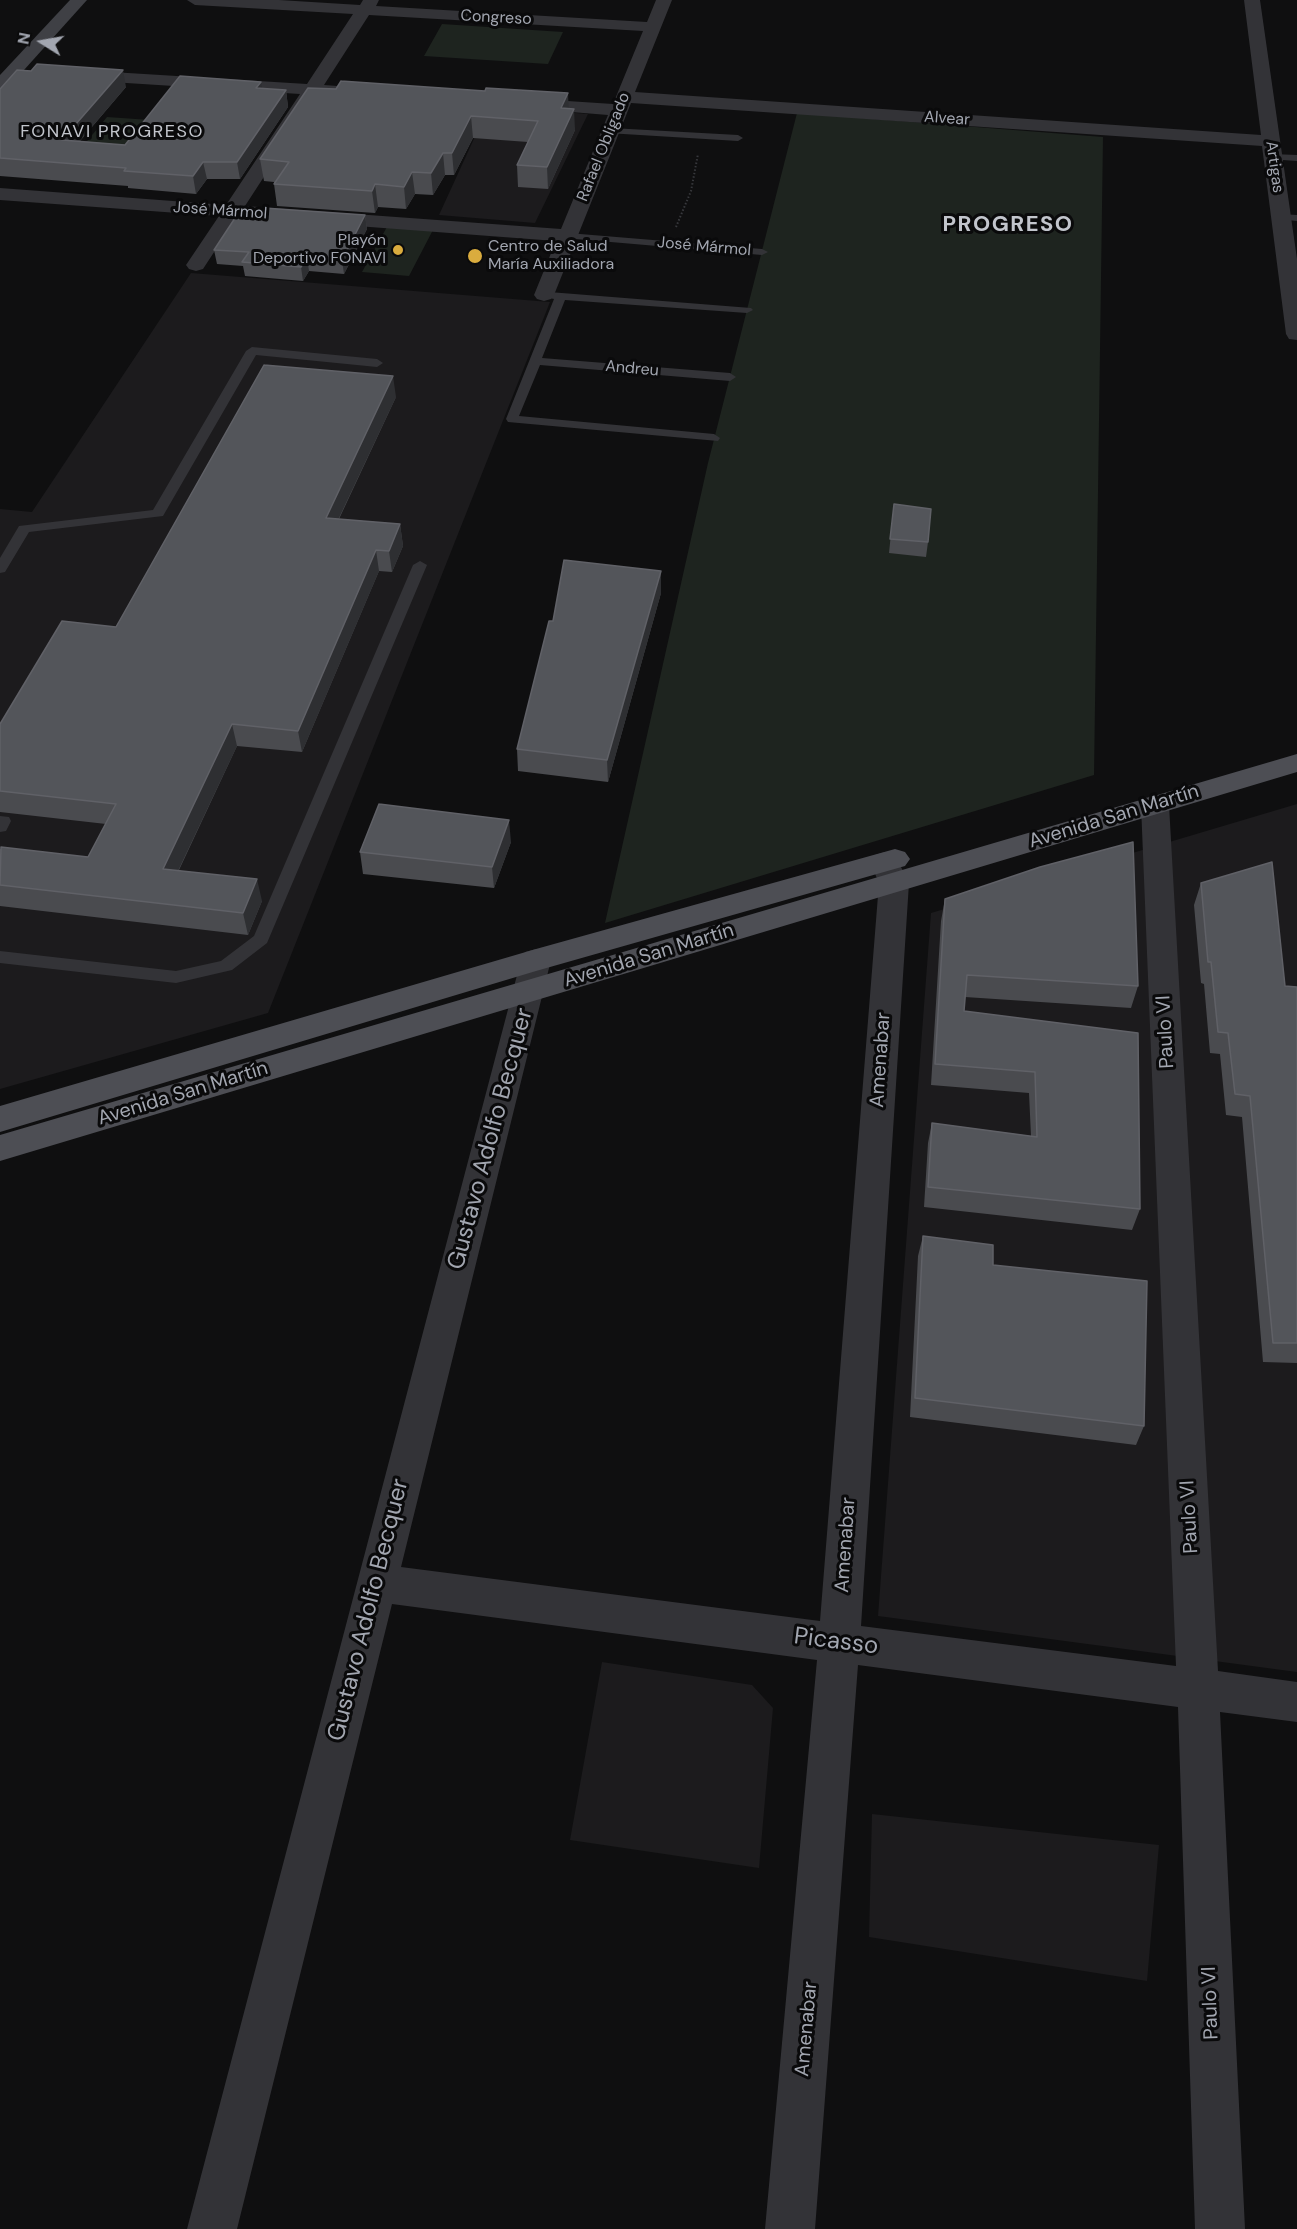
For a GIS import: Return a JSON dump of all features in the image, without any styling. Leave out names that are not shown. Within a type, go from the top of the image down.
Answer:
[{"type":"main road","points":[[0,86],[79,0]]},
{"type":"main road","name":"Avenida San Martín","points":[[890,873],[1297,741]]},
{"type":"main road","name":"Avenida San Martín","points":[[0,1119],[532,976],[890,873],[1155,805],[1297,763]]},
{"type":"main road","name":"Avenida San Martín","points":[[0,1148],[532,976]]},
{"type":"street","name":"Congreso","points":[[195,0],[367,5],[653,27]]},
{"type":"street","name":"Rafael Obligado","points":[[552,296],[568,236],[664,0]]},
{"type":"street","name":"Artigas","points":[[1252,0],[1271,149],[1289,218],[1297,334]]},
{"type":"street","points":[[196,265],[367,5]]},
{"type":"street","points":[[14,70],[37,72]]},
{"type":"street","points":[[60,74],[371,94]]},
{"type":"street","name":"Alvear","points":[[501,102],[622,103],[1271,149]]},
{"type":"street","name":"José Mármol","points":[[0,195],[568,236]]},
{"type":"street","name":"Paulo VI","points":[[1155,805],[1198,1689],[1220,2229]]},
{"type":"street","name":"Amenabar","points":[[790,2229],[839,1643],[890,873]]},
{"type":"street","name":"Gustavo Adolfo Becquer","points":[[212,2229],[532,976]]},
{"type":"street","name":"Picasso","points":[[376,1583],[1297,1702]]},
{"type":"lane","points":[[611,131],[738,138]]},
{"type":"lane","points":[[1271,149],[1297,158]]},
{"type":"lane","name":"José Mármol","points":[[568,236],[762,252]]},
{"type":"lane","points":[[552,296],[747,310]]},
{"type":"lane","name":"Rafael Obligado","points":[[552,296],[535,361],[512,419],[714,438]]},
{"type":"lane","points":[[0,569],[24,529],[158,513],[252,351],[377,363]]},
{"type":"lane","name":"Andreu","points":[[535,361],[730,377]]},
{"type":"lane","points":[[0,957],[176,977],[226,966],[261,939],[420,565]]},
{"type":"lane","points":[[0,821],[3,821],[0,827]]},
{"type":"path","points":[[669,244],[691,191],[701,136]]},
{"type":"shaded area","points":[[442,24],[563,32],[548,64],[424,56]]},
{"type":"shaded area","points":[[489,106],[588,114],[535,223],[439,215]]},
{"type":"shaded area","points":[[797,113],[1103,137],[1094,775],[605,923],[708,463]]},
{"type":"shaded area","points":[[107,117],[150,120],[122,155],[78,152]]},
{"type":"shaded area","name":"Playón Deportivo FONAVI","points":[[388,225],[434,228],[409,276],[362,272]]},
{"type":"shaded area","points":[[191,273],[550,302],[268,1013],[0,1089],[0,509],[32,512]]},
{"type":"shaded area","points":[[1297,804],[1297,1672],[878,1616],[931,913]]},
{"type":"shaded area","points":[[602,1662],[752,1685],[773,1708],[759,1868],[570,1840]]},
{"type":"shaded area","points":[[872,1814],[1159,1845],[1147,1981],[869,1937]]},
{"type":"building","points":[[37,64],[123,70],[62,140],[125,145],[180,76],[261,82],[256,88],[286,90],[237,162],[203,162],[193,176],[0,158],[0,89],[17,70],[31,71]]},
{"type":"building","points":[[341,81],[485,91],[486,88],[568,93],[561,108],[574,109],[547,167],[517,165],[538,121],[471,116],[452,153],[443,153],[431,173],[412,172],[404,187],[375,184],[372,191],[274,184],[289,162],[260,159],[308,88],[336,89]]},
{"type":"building","points":[[264,208],[365,215],[342,260],[307,257],[301,267],[242,262],[249,252],[214,250],[237,215],[258,217]]},
{"type":"building","points":[[264,365],[393,376],[326,518],[400,524],[389,551],[376,550],[298,731],[232,724],[163,869],[257,879],[243,913],[0,885],[1,847],[88,857],[116,804],[0,791],[0,724],[62,621],[116,627]]},
{"type":"building","points":[[894,504],[931,509],[928,542],[890,539]]},
{"type":"building","points":[[564,560],[661,571],[607,760],[517,749],[549,621],[553,621]]},
{"type":"building","points":[[379,804],[509,820],[492,867],[360,852]]},
{"type":"building","points":[[1133,842],[1138,986],[967,975],[964,1011],[1138,1033],[1140,1209],[928,1187],[932,1123],[1037,1137],[1035,1072],[935,1064],[945,899],[1040,867]]},
{"type":"building","points":[[1272,862],[1285,986],[1297,987],[1297,1343],[1273,1343],[1250,1096],[1235,1094],[1228,1033],[1218,1032],[1211,962],[1208,962],[1201,883]]},
{"type":"building","points":[[923,1236],[993,1245],[993,1265],[1147,1281],[1144,1426],[915,1398]]},
{"type":"place","name":"Playón Deportivo FONAVI","points":[[398,250]]},
{"type":"place","name":"Centro de Salud María Auxiliadora","points":[[475,256]]},
{"type":"district","name":"FONAVI PROGRESO","points":[[112,132]]},
{"type":"district","name":"PROGRESO","points":[[1008,225]]}]
